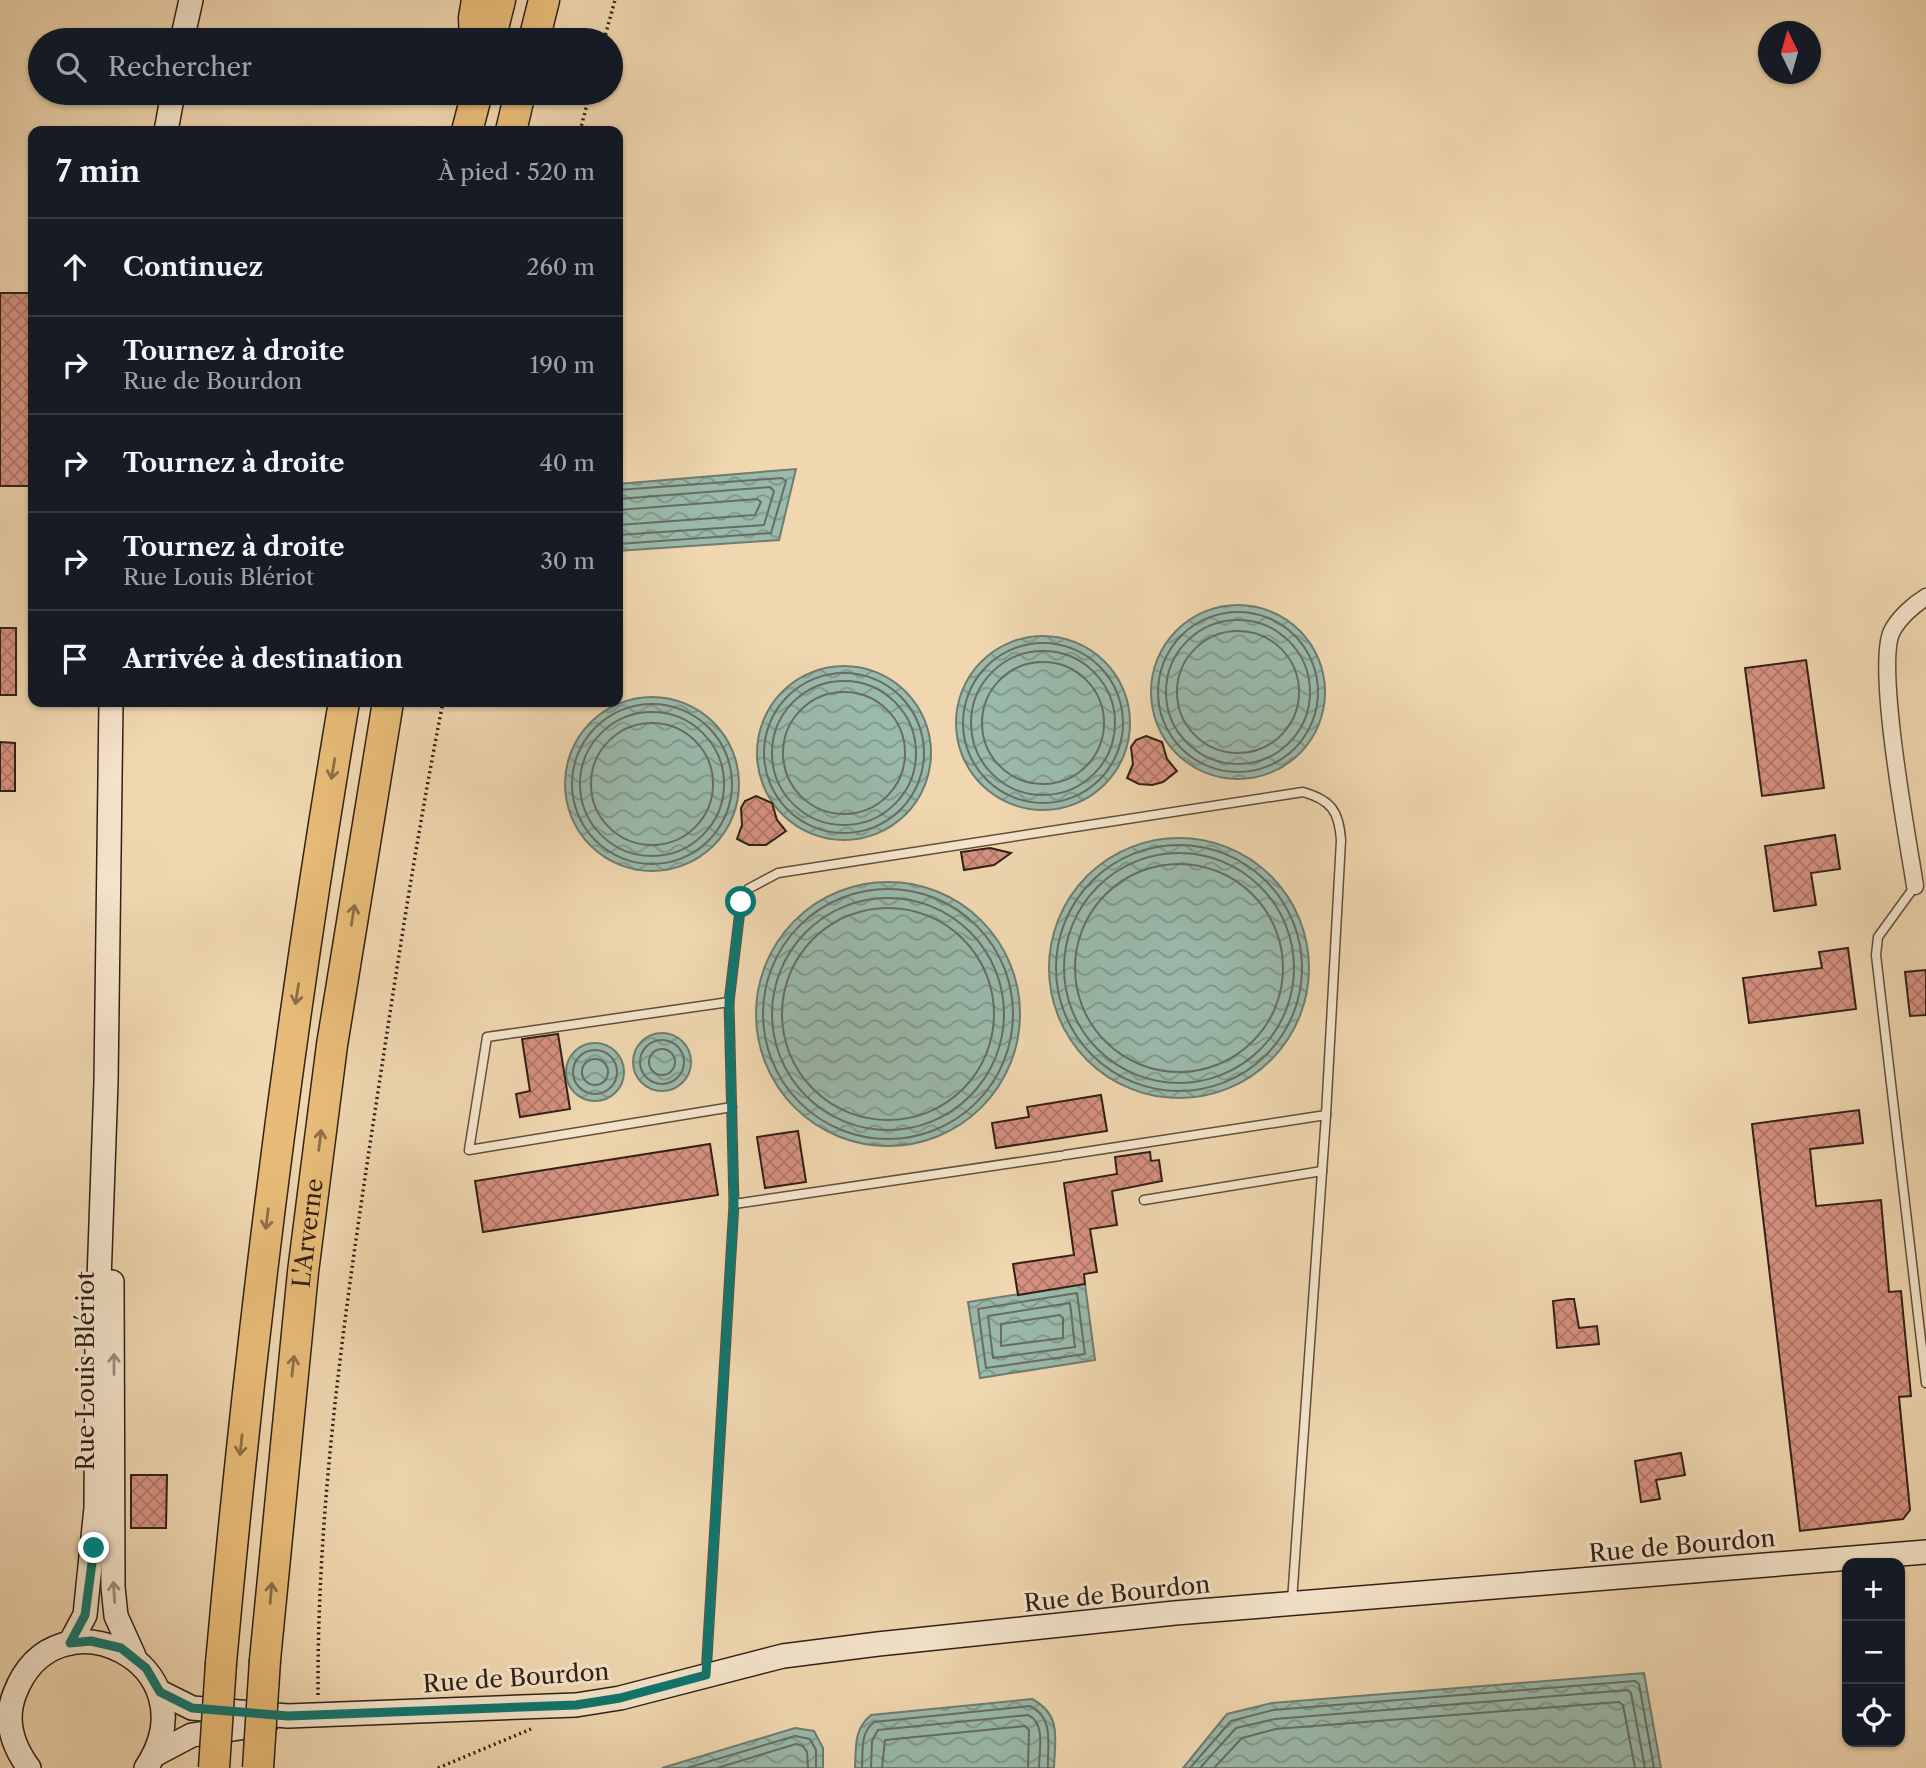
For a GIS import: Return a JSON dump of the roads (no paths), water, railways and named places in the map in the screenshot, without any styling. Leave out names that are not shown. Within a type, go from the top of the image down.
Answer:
[{"type":"highway","points":[[474,28],[477,0]]},
{"type":"highway","points":[[493,28],[500,0]]},
{"type":"highway","points":[[537,28],[544,0]]},
{"type":"highway","points":[[468,126],[474,105]]},
{"type":"highway","points":[[512,126],[517,105]]},
{"type":"highway","name":"L'Arverne","points":[[214,1768],[241,1442],[263,1252],[290,1039],[343,707]]},
{"type":"highway","name":"L'Arverne","points":[[258,1768],[265,1660],[309,1219],[332,1045],[387,707]]},
{"type":"main road","points":[[185,28],[191,0]]},
{"type":"main road","points":[[167,126],[171,105]]},
{"type":"main road","name":"Rue Louis Blériot","points":[[70,1643],[85,1615],[94,1548],[96,1336],[106,1082],[111,707]]},
{"type":"main road","name":"Rue Louis Blériot","points":[[106,1082],[114,1335],[113,1587],[116,1616],[134,1656],[146,1668],[160,1692]]},
{"type":"main road","name":"Rue de Bourdon","points":[[151,1761],[192,1735],[318,1717],[576,1705],[620,1698],[783,1656],[864,1646],[1291,1604],[1926,1552]]},
{"type":"main road","points":[[29,1768],[5,1730],[11,1704],[10,1683],[55,1648],[70,1643],[91,1641],[121,1648],[134,1656]]},
{"type":"main road","points":[[151,1761],[164,1724],[160,1692]]},
{"type":"main road","name":"Rue de Bourdon","points":[[160,1692],[192,1708],[318,1717]]},
{"type":"street","points":[[1915,887],[1888,692],[1886,655],[1892,632],[1906,613],[1926,597]]},
{"type":"lane","points":[[706,1675],[734,1204],[729,1002],[741,902],[748,889],[778,873],[1303,792],[1322,797],[1334,811],[1340,824],[1326,1115],[1291,1604]]},
{"type":"lane","points":[[1915,887],[1878,937],[1876,955],[1926,1383]]},
{"type":"lane","points":[[729,1002],[487,1037],[469,1150],[732,1107]]},
{"type":"lane","points":[[734,1204],[1326,1115]]},
{"type":"lane","points":[[1143,1200],[1322,1171]]},
{"type":"water","points":[[796,469],[779,540],[623,551],[623,484]]},
{"type":"water","points":[[1238,605],[1271,611],[1300,630],[1319,659],[1325,692],[1319,725],[1300,754],[1271,773],[1238,779],[1205,773],[1176,754],[1157,725],[1151,692],[1157,659],[1176,630],[1205,611]]},
{"type":"water","points":[[1043,636],[1076,642],[1105,661],[1124,690],[1130,723],[1124,756],[1105,785],[1076,804],[1043,810],[1010,804],[981,785],[962,756],[956,723],[962,690],[981,661],[1010,642]]},
{"type":"water","points":[[844,666],[877,672],[906,691],[925,720],[931,753],[925,786],[906,815],[877,834],[844,840],[811,834],[782,815],[763,786],[757,753],[763,720],[782,691],[811,672]]},
{"type":"water","points":[[635,698],[669,698],[701,711],[725,735],[738,767],[738,801],[725,833],[701,857],[669,870],[635,870],[603,857],[579,833],[566,801],[566,767],[579,735],[603,711],[611,707],[623,707],[623,702]]},
{"type":"water","points":[[1166,838],[1192,838],[1217,843],[1240,853],[1262,867],[1280,885],[1304,930],[1309,968],[1304,1006],[1294,1029],[1280,1051],[1262,1069],[1217,1093],[1192,1098],[1166,1098],[1141,1093],[1118,1083],[1096,1069],[1078,1051],[1054,1006],[1049,981],[1049,955],[1054,930],[1064,907],[1078,885],[1096,867],[1141,843]]},
{"type":"water","points":[[888,882],[914,885],[938,892],[972,912],[990,930],[1010,964],[1017,988],[1020,1014],[1017,1040],[1010,1064],[990,1098],[972,1116],[938,1136],[914,1143],[888,1146],[862,1143],[838,1136],[804,1116],[786,1098],[766,1064],[759,1040],[756,1014],[759,988],[766,964],[786,930],[804,912],[838,892],[862,885]]},
{"type":"water","points":[[656,1033],[668,1033],[683,1041],[691,1056],[691,1068],[683,1083],[668,1091],[656,1091],[641,1083],[633,1068],[633,1056],[641,1041]]},
{"type":"water","points":[[589,1043],[601,1043],[616,1051],[624,1066],[624,1078],[616,1093],[601,1101],[589,1101],[574,1093],[566,1078],[566,1066],[574,1051]]},
{"type":"water","points":[[1085,1284],[1095,1360],[980,1378],[968,1302]]},
{"type":"water","points":[[1644,1673],[1661,1768],[1183,1768],[1227,1714],[1272,1703]]},
{"type":"water","points":[[1032,1699],[1048,1712],[1055,1728],[1054,1768],[855,1768],[859,1732],[871,1715]]},
{"type":"water","points":[[795,1728],[814,1731],[823,1748],[823,1768],[662,1768]]}]
